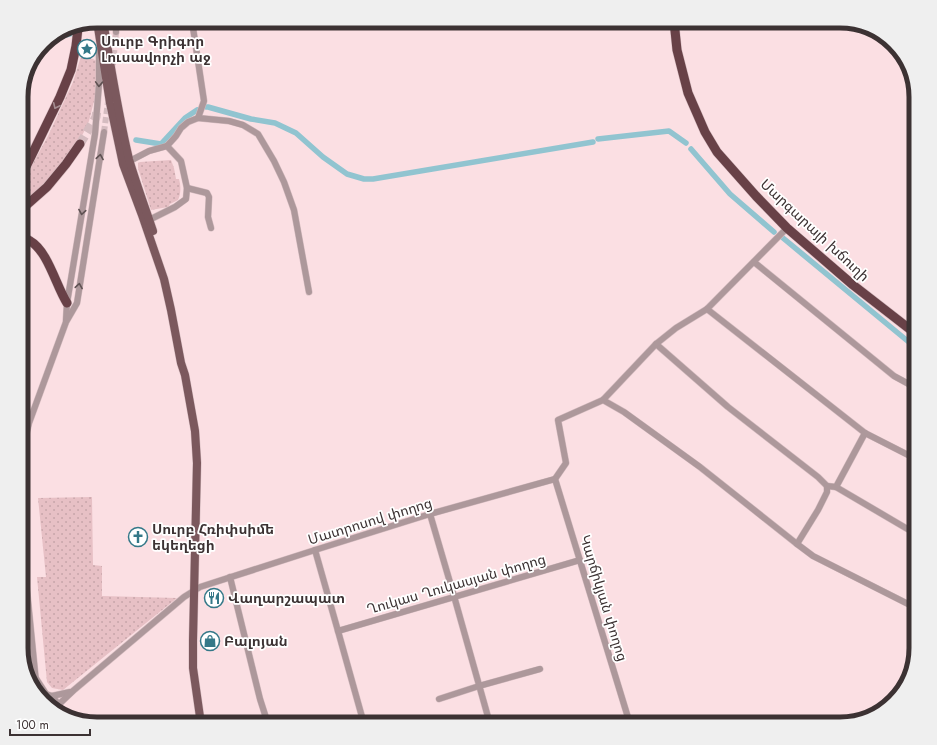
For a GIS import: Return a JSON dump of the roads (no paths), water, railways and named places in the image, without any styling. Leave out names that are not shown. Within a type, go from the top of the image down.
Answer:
[{"type":"highway","name":"Մարգարայի խճուղի","points":[[675,28],[677,50],[688,93],[705,132],[717,152],[787,228],[853,285],[909,329]]},
{"type":"highway","points":[[28,163],[44,132],[71,70],[78,31]]},
{"type":"highway","points":[[28,204],[47,187],[80,144]]},
{"type":"highway","points":[[28,240],[31,241],[47,260],[61,294],[67,303]]},
{"type":"main road","points":[[98,28],[110,103],[126,163],[146,228],[164,279],[172,310],[180,363],[186,376]]},
{"type":"main road","points":[[104,28],[122,130],[126,163],[149,220],[165,266],[174,301],[186,365],[186,376],[197,462],[193,668],[200,717]]},
{"type":"street","points":[[193,28],[204,101],[198,118]]},
{"type":"street","points":[[66,322],[67,303],[95,134],[99,84],[98,31]]},
{"type":"street","points":[[126,163],[149,151],[167,146],[181,128],[188,122],[198,118],[229,121],[243,125],[258,134],[274,161],[284,182],[294,210],[309,292]]},
{"type":"street","points":[[28,431],[66,322],[77,303],[104,132]]},
{"type":"street","points":[[149,220],[175,207],[186,199],[187,188],[181,162],[167,146]]},
{"type":"street","points":[[187,188],[207,193],[209,197],[208,217],[211,228]]},
{"type":"street","points":[[555,479],[566,463],[558,420],[603,400],[656,344],[676,328],[708,309],[787,228]]},
{"type":"street","points":[[754,262],[894,376],[909,384]]},
{"type":"street","points":[[708,309],[865,433],[909,455]]},
{"type":"street","points":[[656,344],[728,407],[818,477],[827,486],[836,488],[909,530]]},
{"type":"street","points":[[603,400],[624,412],[700,467],[813,556],[909,604]]},
{"type":"street","points":[[836,488],[865,433]]},
{"type":"street","name":"Մատրոսով փողոց","points":[[59,705],[184,598],[200,587],[430,514],[555,479]]},
{"type":"street","name":"Կարճիկյան փողոց","points":[[555,479],[625,717]]},
{"type":"street","points":[[797,544],[818,510],[827,486]]},
{"type":"street","points":[[430,514],[488,717]]},
{"type":"street","points":[[314,550],[362,717]]},
{"type":"street","name":"Ղուկաս Ղուկասյան փողոց","points":[[338,631],[580,560]]},
{"type":"street","points":[[230,577],[266,717]]},
{"type":"street","points":[[28,609],[34,676],[43,691]]},
{"type":"street","points":[[439,699],[540,669]]},
{"type":"street","points":[[47,696],[72,692]]},
{"type":"street","points":[[49,697],[56,701],[56,703]]},
{"type":"waterway","points":[[206,107],[251,119],[275,123],[296,133],[323,157],[347,174],[364,179],[373,179],[593,142]]},
{"type":"waterway","points":[[136,140],[161,144],[185,118],[197,110]]},
{"type":"waterway","points":[[598,139],[669,131],[686,143]]},
{"type":"waterway","points":[[691,149],[730,194],[774,232]]},
{"type":"waterway","points":[[783,238],[909,342]]},
{"type":"tunnel","points":[[113,65],[116,32]]},
{"type":"tunnel","points":[[104,132],[108,102]]},
{"type":"tunnel","points":[[80,144],[96,117],[97,110]]},
{"type":"place","name":"Սուրբ Գրիգոր Լուսավորչի աջ","points":[[87,49]]},
{"type":"place","name":"Սուրբ Հռիփսիմե եկեղեցի","points":[[138,537]]},
{"type":"place","name":"Վաղարշապատ","points":[[214,598]]},
{"type":"place","name":"Բալոյան","points":[[210,641]]}]
